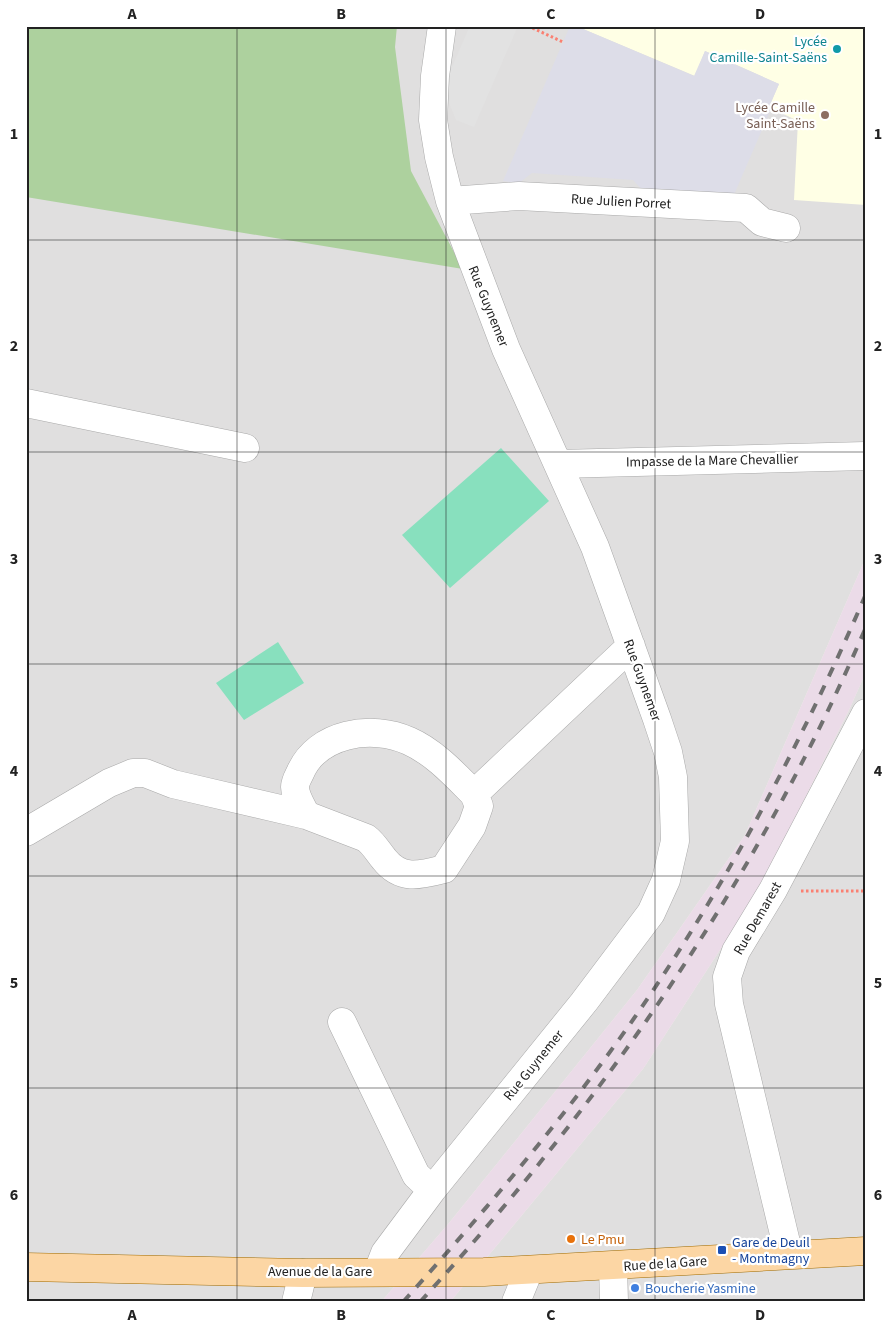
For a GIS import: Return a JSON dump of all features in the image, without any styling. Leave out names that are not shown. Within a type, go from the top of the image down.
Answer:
[{"type":"main road","name":"Rue de la Gare","points":[[613,1266],[866,1251]]},
{"type":"main road","name":"Avenue de la Gare","points":[[26,1267],[303,1273],[529,1270],[613,1266]]},
{"type":"street","name":"Rue Guynemer","points":[[378,1271],[386,1253],[432,1190],[634,937],[651,913],[666,880],[675,842],[673,777],[668,752],[631,646],[595,547],[506,349],[450,201],[439,157],[441,111],[435,76],[442,26]]},
{"type":"street","name":"Rue Julien Porret","points":[[450,201],[519,196],[746,208],[762,222],[786,228]]},
{"type":"street","points":[[26,403],[245,448]]},
{"type":"street","name":"Impasse de la Mare Chevallier","points":[[558,464],[865,456]]},
{"type":"street","points":[[474,794],[631,646]]},
{"type":"street","name":"Rue Demarest","points":[[790,1255],[729,1004],[728,977],[736,951],[773,890],[866,713]]},
{"type":"street","points":[[26,832],[109,783],[133,773],[145,773],[173,784],[306,815],[366,838],[374,844],[387,864],[402,875],[417,876],[444,869],[472,826],[480,806],[474,794],[446,766],[409,741],[382,733],[355,733],[320,746],[308,757],[295,785],[296,796],[306,815]]},
{"type":"street","points":[[342,1022],[416,1175],[432,1190]]},
{"type":"street","points":[[613,1266],[614,1302]]},
{"type":"street","points":[[516,1302],[529,1270]]},
{"type":"street","points":[[296,1302],[303,1273]]},
{"type":"path","points":[[528,26],[563,42]]},
{"type":"path","points":[[773,890],[866,891]]},
{"type":"shaded area","points":[[26,26],[866,26],[866,557],[745,835],[637,990],[449,1223],[381,1302],[26,1302]]},
{"type":"shaded area","points":[[467,26],[518,26],[474,127],[456,120],[443,88],[469,28]]},
{"type":"shaded area","points":[[570,26],[576,26],[694,76],[705,51],[779,84],[769,107],[771,109],[733,197],[644,192],[633,180],[532,173],[519,183],[503,181]]},
{"type":"shaded area","name":"Lycée Camille Saint-Saëns","points":[[576,26],[866,26],[866,205],[794,200],[798,121],[769,107],[779,84],[705,51],[695,76]]},
{"type":"shaded area","points":[[866,557],[866,672],[760,888],[643,1069],[450,1302],[381,1302],[449,1223],[637,990],[745,835]]},
{"type":"shaded area","points":[[866,672],[866,1302],[450,1302],[643,1069],[760,888]]},
{"type":"green space","points":[[26,26],[397,26],[395,47],[411,171],[463,269],[26,197]]},
{"type":"green space","points":[[501,448],[549,501],[450,588],[402,535]]},
{"type":"green space","points":[[278,642],[304,683],[244,720],[216,683]]},
{"type":"railway","points":[[403,1302],[463,1235],[549,1132],[604,1060],[664,973],[729,869],[788,761],[866,594]]},
{"type":"railway","points":[[420,1302],[488,1225],[553,1146],[614,1066],[672,983],[726,898],[776,811],[823,720],[866,627]]},
{"type":"place","name":"Lycée Camille-Saint-Saëns","points":[[837,49]]},
{"type":"place","name":"Lycée Camille Saint-Saëns","points":[[825,115]]},
{"type":"place","name":"Le Pmu","points":[[571,1239]]},
{"type":"place","name":"Gare de Deuil - Montmagny","points":[[722,1250]]},
{"type":"place","name":"Boucherie Yasmine","points":[[635,1288]]}]
